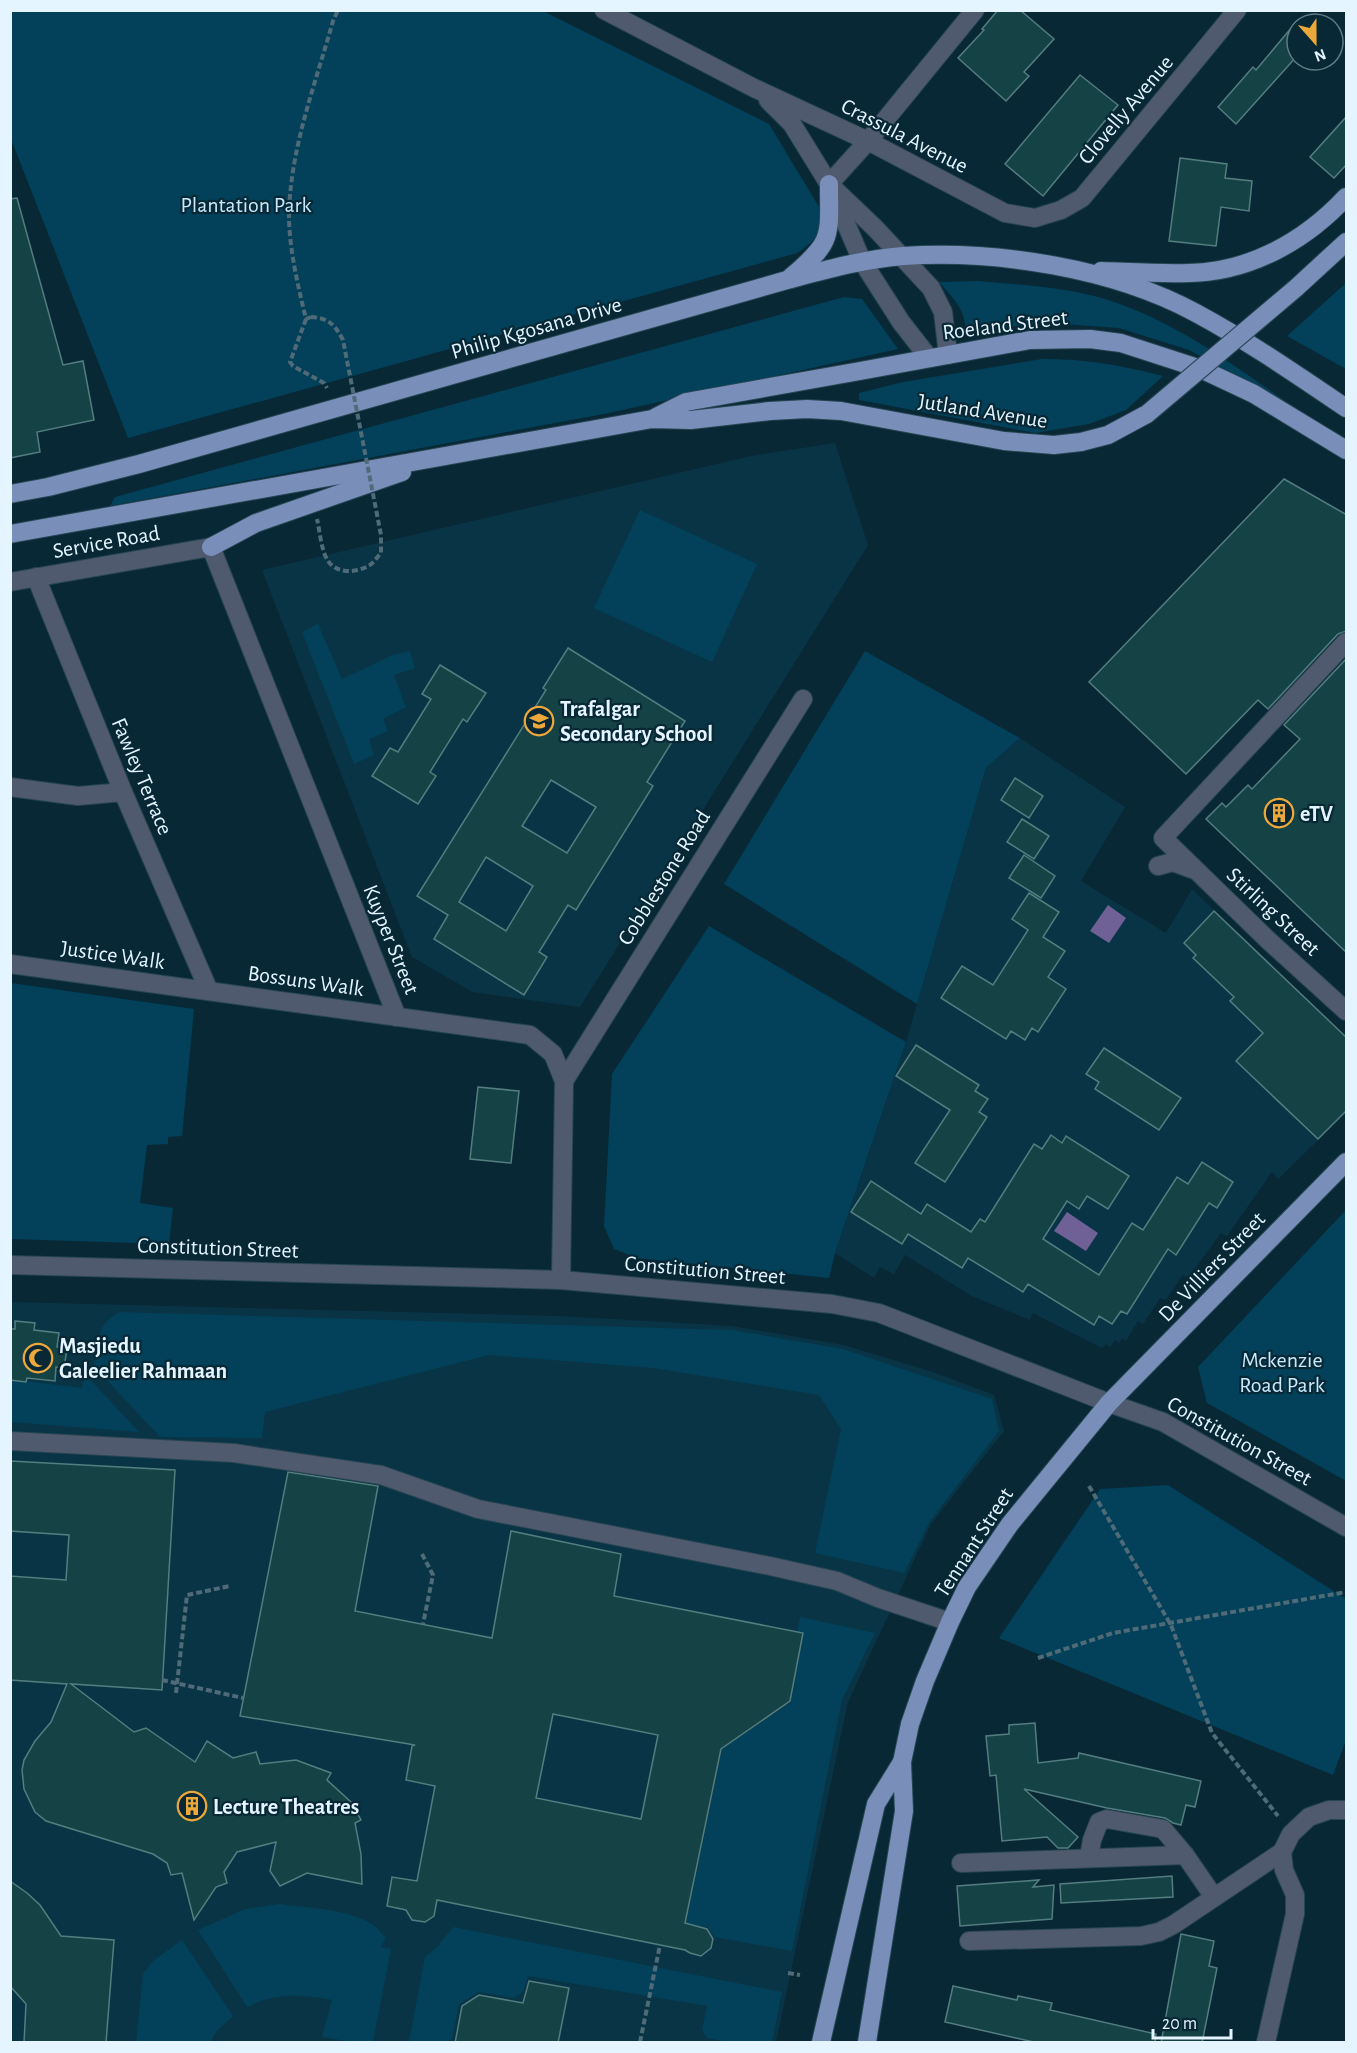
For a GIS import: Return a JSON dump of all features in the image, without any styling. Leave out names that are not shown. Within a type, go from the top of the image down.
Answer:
[{"type":"main road","points":[[787,280],[814,258],[825,243],[829,227],[829,184]]},
{"type":"main road","points":[[1081,271],[1190,273],[1227,268],[1271,253],[1297,240],[1347,197]]},
{"type":"main road","name":"Jutland Avenue","points":[[652,419],[691,420],[770,411],[841,411],[1004,441],[1054,445],[1081,442],[1108,435],[1147,414],[1347,242]]},
{"type":"main road","name":"Philip Kgosana Drive","points":[[10,494],[139,464],[787,280],[862,261],[903,256],[950,255],[1014,259],[1081,271]]},
{"type":"main road","points":[[1081,271],[1146,291],[1194,312],[1239,338],[1347,408]]},
{"type":"main road","name":"Roeland Street","points":[[652,419],[686,402],[1030,340],[1090,339],[1121,343],[1202,369],[1254,394],[1347,450]]},
{"type":"main road","points":[[10,534],[652,419]]},
{"type":"main road","points":[[211,547],[256,523],[437,458]]},
{"type":"main road","name":"De Villiers Street","points":[[1108,1403],[1347,1161]]},
{"type":"main road","name":"Tennant Street","points":[[867,2043],[904,1811],[902,1762],[910,1724],[925,1681],[967,1587],[1010,1524],[1108,1403]]},
{"type":"main road","name":"Tennant Street","points":[[821,2043],[876,1804],[902,1762]]},
{"type":"street","name":"Crassula Avenue","points":[[604,10],[754,88],[868,141],[1005,213],[1035,218]]},
{"type":"street","points":[[829,184],[868,141],[975,10]]},
{"type":"street","name":"Clovelly Avenue","points":[[1035,218],[1061,210],[1082,198],[1238,10]]},
{"type":"street","name":"Crassula Avenue","points":[[754,88],[792,124],[829,184],[862,261],[892,308],[929,358]]},
{"type":"street","name":"Crassula Avenue","points":[[829,184],[923,277],[940,304],[948,355]]},
{"type":"street","name":"Service Road","points":[[10,582],[211,547]]},
{"type":"street","name":"Kuyper Street","points":[[211,547],[397,1017],[530,1035],[553,1054],[564,1081],[561,1280]]},
{"type":"street","name":"Fawley Terrace","points":[[36,577],[123,792],[209,991]]},
{"type":"street","name":"Stirling Street","points":[[1347,642],[1163,838],[1269,941],[1347,1011]]},
{"type":"street","name":"Cobblestone Road","points":[[564,1081],[802,699]]},
{"type":"street","points":[[10,787],[78,796],[123,792]]},
{"type":"street","points":[[1158,866],[1173,862],[1196,871]]},
{"type":"street","name":"Justice Walk","points":[[10,964],[209,991]]},
{"type":"street","name":"Bossuns Walk","points":[[209,991],[397,1017]]},
{"type":"street","name":"Constitution Street","points":[[10,1265],[561,1280],[832,1304],[879,1312],[1108,1403],[1163,1422],[1347,1527]]},
{"type":"street","points":[[10,1441],[234,1453],[381,1474],[478,1509],[837,1581],[878,1598],[950,1622]]},
{"type":"street","points":[[969,1941],[1141,1936],[1159,1932],[1282,1852],[1291,1834],[1309,1817],[1329,1810],[1347,1810]]},
{"type":"street","points":[[1089,1857],[1099,1822],[1107,1819],[1163,1830],[1185,1855],[1214,1897]]},
{"type":"street","points":[[1266,2043],[1295,1914],[1294,1895],[1284,1870],[1282,1852]]},
{"type":"street","points":[[961,1863],[1185,1855]]},
{"type":"path","points":[[327,388],[324,383],[293,366],[290,362],[308,318],[294,269],[289,220],[293,171],[321,63],[338,10]]},
{"type":"path","points":[[308,318],[324,318],[336,326],[343,340],[381,535],[381,553],[370,566],[352,572],[338,570],[328,562],[317,519]]},
{"type":"path","points":[[1089,1486],[1171,1624],[1212,1732],[1291,1834]]},
{"type":"path","points":[[422,1554],[433,1575],[423,1624]]},
{"type":"path","points":[[176,1693],[187,1595],[230,1586]]},
{"type":"path","points":[[1038,1658],[1113,1634],[1347,1592]]},
{"type":"path","points":[[162,1680],[243,1698]]},
{"type":"path","points":[[640,2043],[660,1945]]},
{"type":"path","points":[[788,1973],[800,1975]]},
{"type":"shaded area","name":"Trafalgar Secondary School","points":[[835,443],[868,545],[580,1007],[472,992],[412,957],[262,570],[751,456]]},
{"type":"shaded area","points":[[1020,738],[1125,807],[1081,881],[1166,933],[1192,889],[1346,1038],[1346,1113],[1278,1179],[1272,1172],[1227,1236],[1221,1233],[1188,1278],[1183,1275],[1166,1300],[1160,1298],[1143,1324],[1138,1321],[1126,1341],[1122,1338],[1119,1343],[1115,1340],[1110,1347],[1106,1344],[1102,1348],[1033,1313],[1030,1320],[972,1296],[905,1255],[894,1274],[880,1267],[874,1278],[835,1253],[906,1042],[986,768]]},
{"type":"shaded area","points":[[1108,905],[1126,918],[1109,943],[1090,931]]},
{"type":"shaded area","points":[[1067,1212],[1098,1233],[1086,1251],[1054,1231]]},
{"type":"shaded area","points":[[11,1302],[560,1316],[732,1326],[844,1345],[933,1372],[994,1395],[1004,1431],[931,1524],[848,1702],[776,2042],[11,2042]]},
{"type":"green space","name":"Plantation Park","points":[[11,11],[543,11],[769,124],[819,207],[819,230],[814,240],[797,253],[128,438],[11,139]]},
{"type":"green space","points":[[978,281],[1074,292],[1131,308],[1206,347],[1298,410],[1189,350],[1119,328],[1048,323],[966,332],[961,311],[939,282]]},
{"type":"green space","points":[[1346,283],[1346,369],[1287,336]]},
{"type":"green space","points":[[844,297],[862,299],[898,349],[609,413],[110,506],[115,497]]},
{"type":"green space","points":[[1042,359],[1103,363],[1163,376],[1126,410],[1089,424],[1035,433],[859,400],[859,393],[903,382]]},
{"type":"green space","points":[[640,510],[757,564],[712,662],[594,608]]},
{"type":"green space","points":[[318,624],[342,679],[393,655],[410,651],[415,668],[394,675],[406,707],[383,719],[388,731],[369,739],[374,755],[354,764],[302,632]]},
{"type":"green space","points":[[865,651],[1020,738],[986,768],[917,1004],[724,884]]},
{"type":"green space","points":[[709,926],[906,1042],[835,1253],[829,1278],[637,1258],[614,1249],[604,1226],[612,1074]]},
{"type":"green space","points":[[11,983],[194,1009],[182,1136],[168,1137],[168,1144],[147,1145],[140,1203],[173,1208],[169,1244],[11,1239]]},
{"type":"green space","name":"Mckenzie Road Park","points":[[1346,1210],[1346,1481],[1207,1403],[1198,1367]]},
{"type":"green space","points":[[120,1312],[731,1330],[843,1349],[992,1399],[999,1431],[930,1521],[904,1573],[815,1553],[841,1429],[819,1395],[653,1368],[489,1355],[265,1412],[262,1438],[160,1437],[101,1374],[93,1370],[102,1329],[106,1322]]},
{"type":"green space","points":[[85,1374],[139,1432],[11,1422],[10,1379],[82,1388]]},
{"type":"green space","points":[[1168,1485],[1346,1599],[1346,1740],[1333,1775],[999,1638],[1100,1489]]},
{"type":"green space","points":[[800,1617],[875,1633],[842,1700],[792,1951],[714,1937],[708,1927],[686,1924],[722,1749],[791,1702],[803,1633],[797,1632]]},
{"type":"green space","points":[[280,1904],[328,1910],[353,1916],[373,1925],[386,1938],[381,1947],[391,1949],[373,2042],[353,2042],[322,2037],[332,2000],[288,1996],[268,1999],[247,2007],[198,1930],[245,1909]]},
{"type":"green space","points":[[453,1927],[782,1992],[772,2042],[729,2042],[707,2038],[702,2030],[707,2006],[528,1976],[523,1992],[514,1998],[479,1992],[459,2004],[452,2039],[446,2042],[409,2042],[425,1957],[437,1947]]},
{"type":"green space","points":[[182,1940],[233,2016],[218,2030],[210,2042],[136,2042],[143,1974],[153,1961]]},
{"type":"building","points":[[998,10],[1020,10],[1054,39],[1024,72],[1029,76],[1006,101],[958,58],[984,30],[982,29]]},
{"type":"building","points":[[1285,35],[1285,69],[1236,124],[1218,107],[1253,67],[1256,70]]},
{"type":"building","points":[[1080,75],[1118,105],[1043,196],[1005,164]]},
{"type":"building","points":[[1347,116],[1347,164],[1334,178],[1310,157]]},
{"type":"building","points":[[1180,158],[1227,164],[1225,178],[1252,181],[1249,211],[1221,207],[1216,246],[1169,241]]},
{"type":"building","points":[[17,198],[63,365],[83,361],[94,420],[37,432],[40,452],[10,458],[10,199]]},
{"type":"building","points":[[1284,479],[1347,515],[1347,631],[1338,634],[1268,709],[1258,700],[1186,774],[1089,682]]},
{"type":"building","points":[[568,648],[685,721],[647,782],[653,786],[576,910],[568,905],[539,952],[547,957],[524,995],[434,939],[448,915],[417,896],[546,690],[543,688]],"holes":[[[551,780],[596,807],[567,853],[522,826]],[[486,857],[533,886],[506,931],[459,902]]]},
{"type":"building","name":"eTV","points":[[1347,658],[1347,953],[1206,819],[1222,803],[1226,807],[1248,785],[1252,789],[1300,739],[1284,725]]},
{"type":"building","points":[[440,665],[486,693],[467,722],[463,719],[430,772],[436,776],[418,804],[372,776],[390,748],[398,752],[431,699],[422,694]]},
{"type":"building","points":[[1015,778],[1043,796],[1029,818],[1001,800]]},
{"type":"building","points":[[1022,819],[1049,836],[1034,859],[1007,842]]},
{"type":"building","points":[[1024,855],[1055,876],[1041,898],[1009,878]]},
{"type":"building","points":[[1029,893],[1059,912],[1043,937],[1065,951],[1048,977],[1066,989],[1038,1032],[1032,1028],[1025,1040],[1011,1031],[1006,1039],[941,998],[962,966],[993,985],[1028,930],[1012,919]]},
{"type":"building","points":[[1214,911],[1347,1038],[1347,1110],[1318,1139],[1236,1061],[1263,1033],[1230,1001],[1234,997],[1193,958],[1196,955],[1184,943]]},
{"type":"building","points":[[916,1045],[979,1085],[975,1091],[988,1099],[979,1112],[987,1117],[945,1182],[915,1163],[950,1110],[896,1076]]},
{"type":"building","points":[[1104,1048],[1181,1098],[1159,1130],[1095,1089],[1099,1082],[1086,1074]]},
{"type":"building","points":[[478,1087],[519,1091],[511,1163],[470,1159]]},
{"type":"building","points":[[1051,1135],[1062,1143],[1066,1136],[1129,1176],[1108,1209],[1087,1196],[1079,1209],[1067,1201],[1043,1239],[1099,1275],[1132,1223],[1143,1230],[1177,1177],[1188,1184],[1202,1162],[1233,1182],[1217,1208],[1209,1203],[1176,1255],[1168,1249],[1127,1314],[1121,1311],[1112,1324],[1099,1316],[1094,1325],[1028,1284],[1023,1292],[968,1258],[962,1268],[908,1234],[902,1244],[851,1212],[871,1181],[921,1214],[927,1204],[971,1232],[980,1219],[985,1222],[1034,1144],[1042,1149]]},
{"type":"building","name":"Masjiedu Galeelier Rahmaan","points":[[15,1321],[35,1323],[34,1330],[59,1333],[57,1347],[67,1349],[64,1368],[56,1367],[55,1381],[27,1378],[26,1382],[10,1380],[10,1329],[15,1329]]},
{"type":"building","points":[[10,1461],[175,1470],[162,1690],[71,1684],[134,1732],[146,1728],[195,1762],[207,1741],[233,1758],[256,1752],[260,1764],[296,1760],[331,1773],[327,1780],[351,1802],[361,1820],[355,1823],[361,1854],[362,1884],[307,1873],[280,1886],[270,1871],[276,1842],[237,1852],[224,1872],[227,1883],[216,1887],[194,1920],[182,1873],[171,1875],[167,1863],[153,1854],[46,1821],[35,1812],[24,1789],[22,1770],[24,1760],[35,1741],[51,1722],[67,1684],[10,1680],[10,1576],[66,1580],[69,1535],[10,1531]]},
{"type":"building","points":[[288,1472],[378,1486],[355,1611],[492,1638],[511,1531],[621,1554],[614,1596],[803,1633],[790,1701],[721,1749],[685,1923],[707,1929],[713,1939],[711,1948],[701,1956],[685,1950],[437,1900],[434,1916],[425,1922],[412,1920],[406,1910],[387,1906],[392,1877],[417,1881],[435,1786],[406,1780],[412,1746],[415,1745],[240,1716]],"holes":[[[553,1714],[658,1735],[641,1819],[536,1798]]]},
{"type":"building","points":[[1035,1723],[1038,1763],[1078,1758],[1079,1753],[1201,1781],[1195,1807],[1186,1805],[1181,1825],[1165,1818],[1107,1808],[1024,1789],[1078,1837],[1068,1848],[1058,1848],[1047,1837],[1002,1841],[996,1775],[990,1776],[986,1736],[1009,1734],[1009,1725]]},
{"type":"building","points":[[1172,1876],[1173,1897],[1061,1903],[1060,1884]]},
{"type":"building","points":[[1039,1880],[1033,1887],[1054,1885],[1052,1919],[960,1926],[957,1886]]},
{"type":"building","points":[[10,1881],[40,1905],[61,1936],[114,1940],[106,2043],[24,2043],[26,2004],[10,1986]]},
{"type":"building","points":[[1181,1934],[1214,1941],[1209,1966],[1217,1968],[1202,2043],[1161,2043]]},
{"type":"building","points":[[529,1981],[569,1988],[558,2043],[455,2043],[462,2006],[479,1995],[523,2003]]},
{"type":"building","points":[[953,1986],[1017,2000],[1018,1996],[1052,2003],[1050,2010],[1156,2034],[1155,2043],[1038,2043],[945,2022]]},
{"type":"place","name":"Trafalgar Secondary School","points":[[539,721]]},
{"type":"place","name":"eTV","points":[[1279,813]]},
{"type":"place","name":"Masjiedu Galeelier Rahmaan","points":[[38,1358]]},
{"type":"place","name":"Lecture Theatres","points":[[192,1806]]}]
